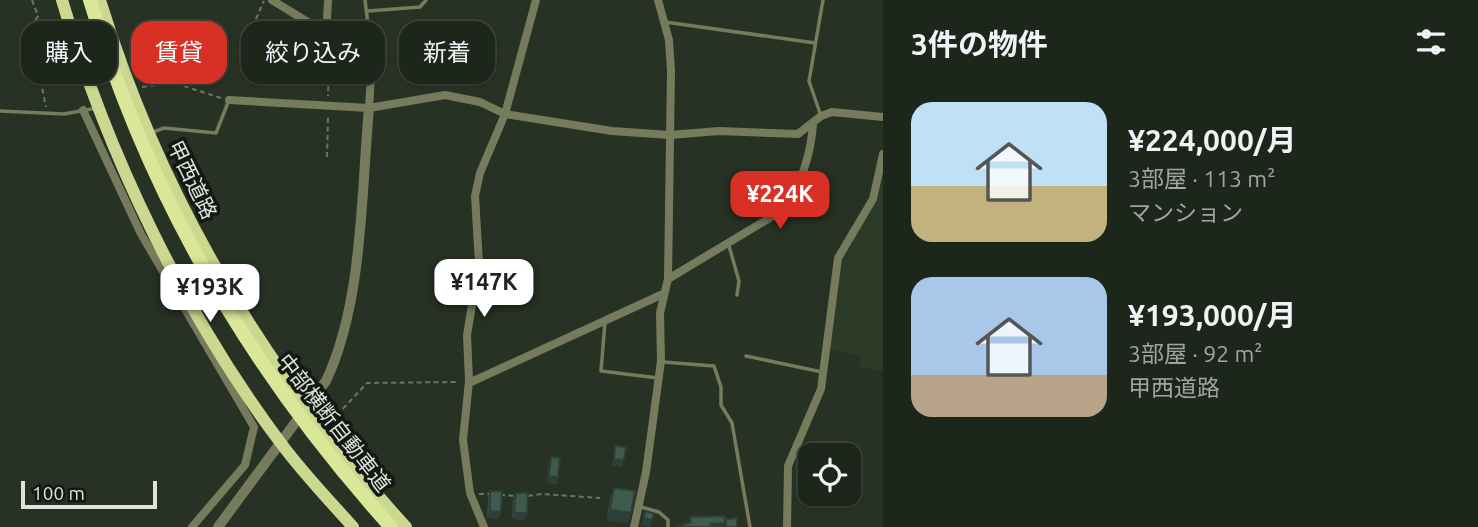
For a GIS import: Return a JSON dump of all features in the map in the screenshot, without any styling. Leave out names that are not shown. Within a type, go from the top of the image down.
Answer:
[{"type":"highway","points":[[62,0],[124,172],[155,237],[200,318],[279,442],[353,527]]},
{"type":"highway","name":"中部横断自動車道","points":[[90,0],[139,138],[163,192],[219,297],[282,394],[356,488],[391,527]]},
{"type":"highway","name":"甲西道路","points":[[100,0],[149,134],[194,231],[227,289],[306,408],[407,527]]},
{"type":"street","points":[[272,0],[306,21]]},
{"type":"street","points":[[327,21],[328,0]]},
{"type":"street","points":[[484,527],[470,493],[463,440],[469,382],[467,335],[479,264],[475,196],[480,173],[506,114],[536,0]]},
{"type":"street","points":[[634,527],[640,507],[661,361],[660,313],[668,279],[671,71],[668,40],[658,0]]},
{"type":"street","points":[[218,527],[326,381],[337,359],[350,311],[370,84]]},
{"type":"street","points":[[229,100],[369,108],[445,95],[480,102],[506,114],[612,131],[670,135],[719,131],[798,134],[821,116],[832,112],[883,117]]},
{"type":"street","points":[[83,110],[141,234],[254,427],[245,465],[192,527]]},
{"type":"street","points":[[668,279],[769,221],[791,200],[805,165],[813,124]]},
{"type":"street","points":[[787,527],[788,466],[793,450],[815,407],[824,372],[838,258],[873,199],[883,154]]},
{"type":"street","points":[[469,382],[663,294]]},
{"type":"lane","points":[[365,0],[369,21]]},
{"type":"lane","points":[[368,11],[420,7],[426,0]]},
{"type":"lane","points":[[821,116],[809,81],[822,0]]},
{"type":"lane","points":[[662,21],[816,43]]},
{"type":"lane","points":[[149,134],[164,128],[216,134],[229,100]]},
{"type":"lane","points":[[0,111],[46,112],[99,107]]},
{"type":"lane","points":[[728,244],[740,281],[737,295]]},
{"type":"lane","points":[[605,320],[601,371],[658,378]]},
{"type":"lane","points":[[746,356],[824,372]]},
{"type":"lane","points":[[661,361],[714,366],[721,387],[721,405],[732,423],[750,527]]},
{"type":"lane","points":[[640,507],[659,512],[668,520],[668,527]]},
{"type":"path","points":[[32,0],[38,16],[30,28],[46,112]]},
{"type":"path","points":[[255,21],[264,0]]},
{"type":"path","points":[[132,92],[148,84],[174,83],[229,100]]},
{"type":"path","points":[[327,157],[329,84]]},
{"type":"path","points":[[337,415],[367,383],[469,382]]},
{"type":"path","points":[[470,493],[600,498]]},
{"type":"shaded area","points":[[883,174],[883,371],[859,367],[860,355],[829,350],[840,257],[877,202]]},
{"type":"building","points":[[615,446],[626,447],[624,460],[614,459]]},
{"type":"building","points":[[551,457],[560,458],[558,477],[549,476]]},
{"type":"building","points":[[614,488],[635,491],[631,513],[610,510]]},
{"type":"building","points":[[490,491],[502,491],[501,512],[490,511]]},
{"type":"building","points":[[516,493],[528,493],[527,513],[514,513]]},
{"type":"building","points":[[645,511],[654,514],[652,520],[644,518]]},
{"type":"building","points":[[724,516],[725,523],[711,524],[711,527],[677,527],[691,522],[690,517]]},
{"type":"building","points":[[737,518],[737,527],[726,527],[726,519]]}]
